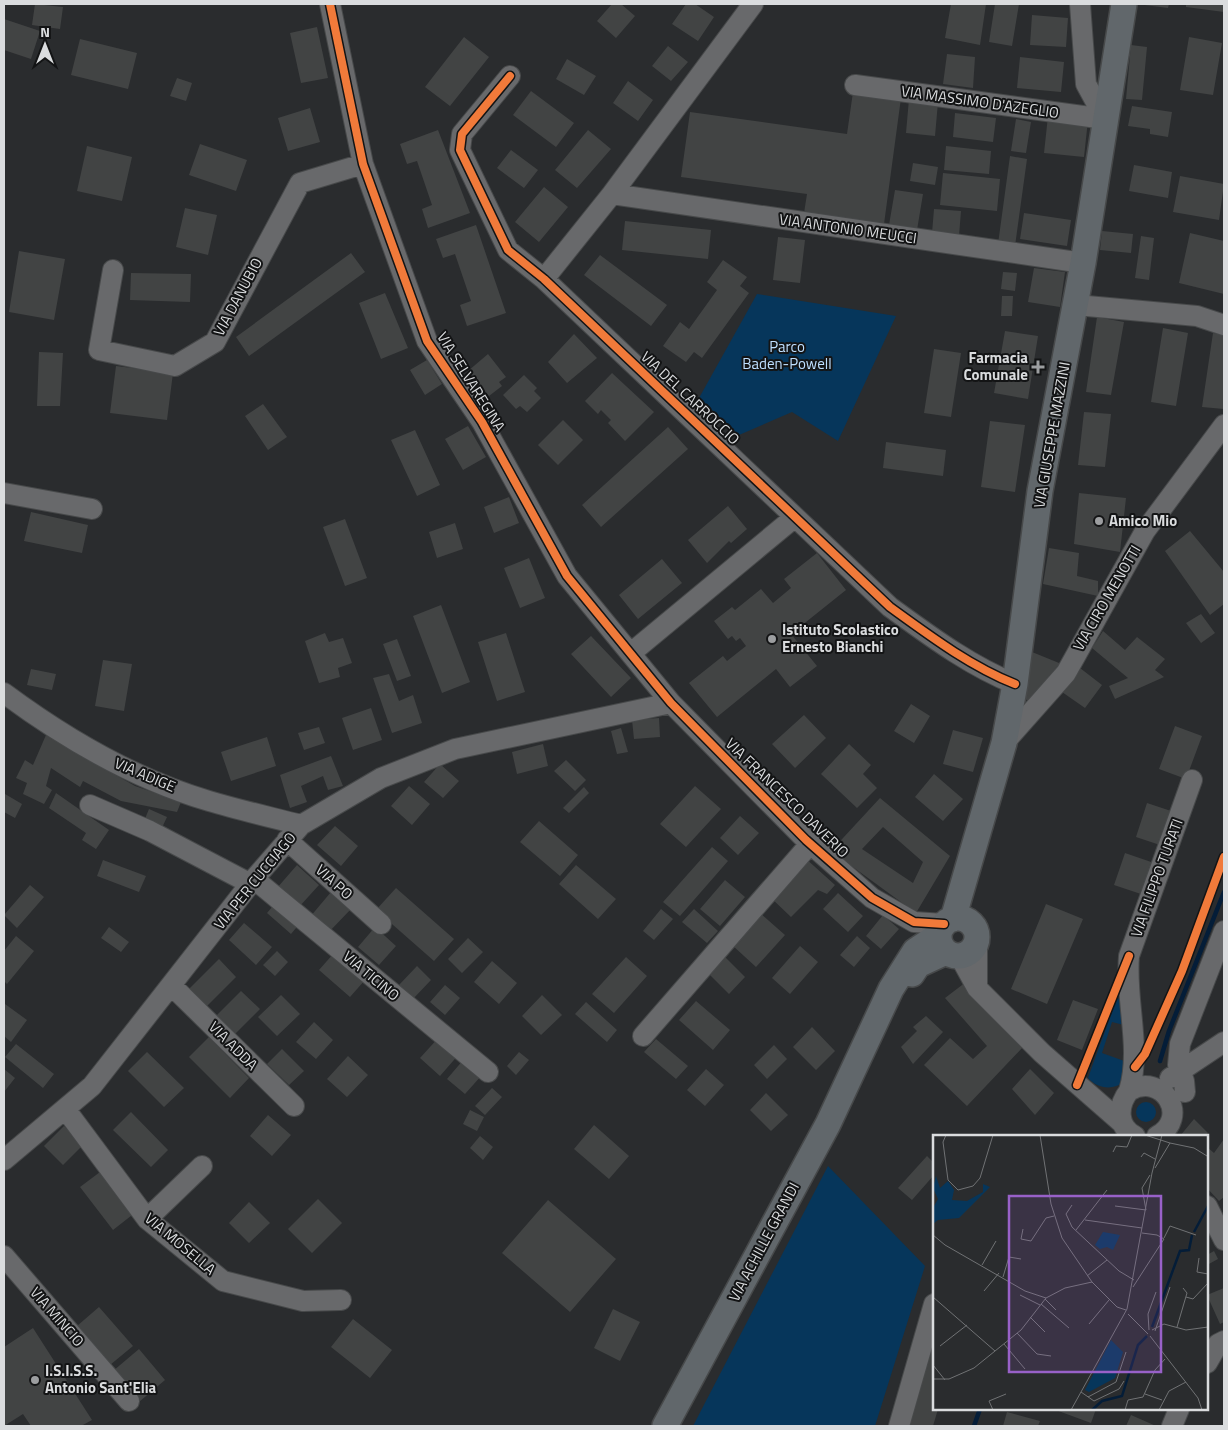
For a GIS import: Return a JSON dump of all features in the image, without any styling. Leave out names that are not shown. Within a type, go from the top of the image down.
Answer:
[{"type":"main road","name":"VIA GIUSEPPE MAZZINI","points":[[956,936],[969,864],[1004,743],[1015,684],[1040,491],[1084,263],[1124,4]]},
{"type":"main road","name":"VIA ACHILLE GRANDI","points":[[666,1426],[828,1124],[860,1056],[918,965],[956,936]]},
{"type":"street","name":"VIA SELVAREGINA","points":[[330,4],[363,164],[427,341],[482,422],[567,576],[671,702]]},
{"type":"street","points":[[544,279],[612,194],[753,4]]},
{"type":"street","points":[[1080,4],[1086,84],[1106,119]]},
{"type":"street","name":"VIA DEL CARROCCIO","points":[[510,76],[462,134],[460,150],[508,250],[544,279],[890,607],[943,645],[998,677],[1015,684]]},
{"type":"street","name":"VIA MASSIMO D'AZEGLIO","points":[[855,86],[1106,119]]},
{"type":"street","name":"VIA DANUBIO","points":[[113,270],[98,350],[175,366],[214,342],[300,183],[363,164]]},
{"type":"street","name":"VIA ANTONIO MEUCCI","points":[[612,194],[1084,263]]},
{"type":"street","points":[[1076,305],[1197,316],[1224,325]]},
{"type":"street","name":"VIA CIRO MENOTTI","points":[[1004,743],[1066,673],[1145,531],[1224,425]]},
{"type":"street","points":[[4,493],[92,508]]},
{"type":"street","points":[[631,654],[795,518]]},
{"type":"street","name":"VIA ADIGE","points":[[4,693],[49,726],[128,770],[207,801],[301,825]]},
{"type":"street","name":"VIA PER CUCCIAGO","points":[[4,1160],[66,1110],[92,1086],[253,882],[301,825],[381,778],[455,749],[671,702]]},
{"type":"street","name":"VIA FRANCESCO DAVERIO","points":[[671,702],[810,844],[872,898],[914,922],[956,936]]},
{"type":"street","name":"VIA FILIPPO TURATI","points":[[1128,1130],[1120,1108],[1140,1090],[1135,1067],[1127,976],[1128,956],[1192,780]]},
{"type":"street","name":"VIA TICINO","points":[[90,805],[155,834],[253,882],[488,1072]]},
{"type":"street","name":"VIA PO","points":[[287,840],[381,924]]},
{"type":"street","points":[[644,1036],[810,844]]},
{"type":"street","points":[[1185,1092],[1178,1056],[1180,1044],[1224,931]]},
{"type":"street","points":[[956,936],[978,988],[1042,1053],[1128,1130]]},
{"type":"street","name":"VIA ADDA","points":[[172,986],[294,1106]]},
{"type":"street","points":[[1088,1094],[1105,1096],[1140,1090],[1182,1072],[1221,1045]]},
{"type":"street","points":[[1160,1135],[1170,1124],[1172,1109],[1221,1045]]},
{"type":"street","points":[[1140,1090],[1166,1096],[1172,1109]]},
{"type":"street","name":"VIA MOSELLA","points":[[66,1110],[147,1219],[223,1281],[303,1300],[341,1300]]},
{"type":"street","points":[[147,1219],[202,1166]]},
{"type":"street","points":[[1208,1208],[1224,1240]]},
{"type":"street","name":"VIA MINCIO","points":[[4,1256],[129,1401]]},
{"type":"street","points":[[899,1426],[933,1307]]},
{"type":"street","points":[[1208,1361],[1218,1344],[1224,1341]]},
{"type":"street","points":[[1172,1426],[1179,1410]]},
{"type":"green space","name":"Parco Baden-Powell","points":[[757,294],[896,316],[838,441],[792,412],[739,435],[699,398]]},
{"type":"green space","points":[[1117,998],[1125,1001],[1124,1025],[1112,1022],[1102,1053],[1127,1062],[1124,1078],[1119,1085],[1115,1087],[1102,1087],[1088,1078]]},
{"type":"green space","points":[[1146,1102],[1153,1105],[1156,1112],[1153,1119],[1146,1122],[1139,1119],[1136,1112],[1139,1105]]},
{"type":"green space","points":[[828,1166],[925,1266],[875,1426],[693,1426]]},
{"type":"building","points":[[35,4],[63,7],[60,29],[32,25]]},
{"type":"building","points":[[612,4],[621,4],[635,16],[616,38],[597,21]]},
{"type":"building","points":[[686,4],[695,4],[714,17],[698,41],[672,24]]},
{"type":"building","points":[[951,4],[986,4],[980,45],[945,38]]},
{"type":"building","points":[[995,4],[1019,4],[1012,46],[989,42]]},
{"type":"building","points":[[1137,4],[1169,4],[1168,8]]},
{"type":"building","points":[[1186,4],[1224,4],[1224,12],[1186,7]]},
{"type":"building","points":[[1032,15],[1068,18],[1066,47],[1030,45]]},
{"type":"building","points":[[4,19],[40,31],[31,59],[4,50]]},
{"type":"building","points":[[317,27],[328,78],[301,83],[290,33]]},
{"type":"building","points":[[464,37],[489,57],[450,106],[425,87]]},
{"type":"building","points":[[1189,37],[1222,43],[1213,95],[1180,90]]},
{"type":"building","points":[[80,39],[137,53],[128,89],[71,75]]},
{"type":"building","points":[[1131,45],[1147,47],[1142,100],[1126,99]]},
{"type":"building","points":[[668,46],[688,62],[671,81],[652,66]]},
{"type":"building","points":[[947,54],[975,57],[973,88],[943,84]]},
{"type":"building","points":[[1020,57],[1064,62],[1061,92],[1017,88]]},
{"type":"building","points":[[567,59],[596,76],[584,95],[556,79]]},
{"type":"building","points":[[177,78],[192,83],[186,101],[170,96]]},
{"type":"building","points":[[628,81],[653,100],[638,121],[613,103]]},
{"type":"building","points":[[531,91],[574,123],[556,147],[513,115]]},
{"type":"building","points":[[853,92],[901,98],[884,224],[804,213],[807,194],[681,177],[690,112],[847,134]]},
{"type":"building","points":[[909,99],[938,102],[935,136],[906,133]]},
{"type":"building","points":[[1132,106],[1172,112],[1168,137],[1150,134],[1150,129],[1128,126]]},
{"type":"building","points":[[310,108],[320,142],[288,151],[278,118]]},
{"type":"building","points":[[955,113],[996,118],[993,142],[953,137]]},
{"type":"building","points":[[1048,116],[1088,120],[1084,157],[1044,153]]},
{"type":"building","points":[[1016,119],[1031,122],[1026,153],[1011,151]]},
{"type":"building","points":[[438,130],[470,213],[428,228],[422,209],[432,205],[417,161],[407,164],[400,144]]},
{"type":"building","points":[[588,130],[611,149],[577,188],[555,170]]},
{"type":"building","points":[[200,144],[247,160],[236,191],[189,175]]},
{"type":"building","points":[[87,146],[132,157],[122,201],[77,191]]},
{"type":"building","points":[[946,146],[991,151],[989,174],[944,170]]},
{"type":"building","points":[[511,150],[538,170],[524,188],[497,168]]},
{"type":"building","points":[[1010,156],[1027,159],[1015,246],[998,244]]},
{"type":"building","points":[[913,163],[938,167],[935,185],[910,181]]},
{"type":"building","points":[[1134,165],[1172,172],[1168,198],[1129,191]]},
{"type":"building","points":[[943,173],[1000,179],[997,211],[940,205]]},
{"type":"building","points":[[1180,176],[1224,184],[1219,220],[1173,212]]},
{"type":"building","points":[[544,187],[568,207],[539,242],[515,222]]},
{"type":"building","points":[[895,190],[923,194],[917,230],[889,225]]},
{"type":"building","points":[[185,208],[217,215],[208,255],[176,247]]},
{"type":"building","points":[[934,209],[961,211],[959,236],[932,233]]},
{"type":"building","points":[[1024,213],[1071,220],[1067,246],[1020,239]]},
{"type":"building","points":[[625,221],[711,230],[708,259],[622,250]]},
{"type":"building","points":[[476,225],[506,313],[467,326],[460,305],[471,301],[455,254],[443,258],[436,239]]},
{"type":"building","points":[[1102,231],[1133,234],[1131,253],[1100,250]]},
{"type":"building","points":[[1190,233],[1224,241],[1224,294],[1179,283]]},
{"type":"building","points":[[1141,236],[1154,238],[1149,280],[1135,278]]},
{"type":"building","points":[[778,237],[805,240],[800,283],[773,280]]},
{"type":"building","points":[[19,251],[65,259],[54,320],[9,312]]},
{"type":"building","points":[[351,253],[365,272],[249,356],[236,337]]},
{"type":"building","points":[[600,255],[667,305],[651,326],[584,275]]},
{"type":"building","points":[[723,260],[747,277],[740,286],[749,293],[702,358],[694,352],[686,362],[663,346],[680,322],[689,329],[717,290],[707,282]]},
{"type":"building","points":[[1034,268],[1065,272],[1060,307],[1028,302]]},
{"type":"building","points":[[1003,272],[1017,273],[1015,291],[1001,289]]},
{"type":"building","points":[[131,273],[191,274],[190,302],[130,300]]},
{"type":"building","points":[[385,293],[408,348],[381,359],[359,303]]},
{"type":"building","points":[[1002,296],[1013,296],[1012,316],[1001,316]]},
{"type":"building","points":[[1097,317],[1124,322],[1111,395],[1086,392]]},
{"type":"building","points":[[1163,328],[1188,333],[1176,406],[1151,402]]},
{"type":"building","points":[[1005,331],[1038,336],[1028,399],[994,393]]},
{"type":"building","points":[[1213,333],[1224,335],[1224,409],[1202,407]]},
{"type":"building","points":[[574,334],[597,358],[567,383],[548,362]]},
{"type":"building","points":[[934,349],[961,353],[951,417],[924,413]]},
{"type":"building","points":[[39,352],[63,353],[60,406],[37,406]]},
{"type":"building","points":[[488,354],[506,377],[499,382],[502,386],[489,396],[468,371]]},
{"type":"building","points":[[427,360],[442,384],[425,395],[410,370]]},
{"type":"building","points":[[116,366],[173,373],[167,420],[110,413]]},
{"type":"building","points":[[612,373],[654,412],[625,441],[608,423],[611,420],[601,410],[598,414],[585,401]]},
{"type":"building","points":[[524,375],[537,388],[534,391],[541,398],[527,412],[520,406],[516,409],[503,395]]},
{"type":"building","points":[[263,404],[287,437],[268,450],[245,416]]},
{"type":"building","points":[[1084,412],[1111,414],[1105,467],[1078,465]]},
{"type":"building","points":[[563,420],[583,440],[558,465],[538,445]]},
{"type":"building","points":[[990,421],[1025,425],[1015,492],[981,487]]},
{"type":"building","points":[[468,426],[486,457],[463,470],[445,439]]},
{"type":"building","points":[[668,427],[688,449],[601,527],[582,505]]},
{"type":"building","points":[[415,430],[440,485],[417,496],[391,440]]},
{"type":"building","points":[[886,442],[946,450],[943,476],[883,468]]},
{"type":"building","points":[[1079,493],[1126,498],[1120,552],[1074,544]]},
{"type":"building","points":[[509,497],[519,523],[494,533],[484,507]]},
{"type":"building","points":[[728,506],[747,529],[731,543],[729,541],[707,563],[688,540]]},
{"type":"building","points":[[31,512],[88,525],[82,553],[24,541]]},
{"type":"building","points":[[345,519],[367,578],[345,586],[323,527]]},
{"type":"building","points":[[455,523],[463,549],[437,558],[429,532]]},
{"type":"building","points":[[1190,531],[1224,572],[1224,604],[1210,615],[1165,551]]},
{"type":"building","points":[[1049,548],[1079,553],[1077,576],[1098,581],[1098,596],[1043,584]]},
{"type":"building","points":[[817,553],[846,590],[791,634],[817,666],[790,687],[776,669],[717,717],[689,683],[723,656],[727,661],[746,646],[740,638],[736,641],[732,636],[728,639],[714,621],[732,607],[735,610],[761,589],[773,603],[791,588],[784,579]]},
{"type":"building","points":[[529,558],[545,598],[520,608],[504,568]]},
{"type":"building","points":[[662,559],[682,583],[638,619],[619,595]]},
{"type":"building","points":[[441,605],[470,682],[442,693],[413,616]]},
{"type":"building","points":[[1201,614],[1215,633],[1201,643],[1186,623]]},
{"type":"building","points":[[1103,631],[1125,650],[1137,637],[1165,659],[1155,670],[1164,677],[1115,699],[1109,686],[1128,678],[1092,648]]},
{"type":"building","points":[[325,633],[329,642],[343,638],[352,663],[338,668],[340,677],[319,683],[305,641]]},
{"type":"building","points":[[506,633],[525,692],[497,701],[478,642]]},
{"type":"building","points":[[591,636],[631,678],[611,697],[571,654]]},
{"type":"building","points":[[397,639],[411,676],[397,681],[383,644]]},
{"type":"building","points":[[1032,652],[1064,665],[1033,703],[1025,699]]},
{"type":"building","points":[[103,660],[132,664],[124,711],[95,706]]},
{"type":"building","points":[[1080,668],[1102,685],[1085,708],[1062,692]]},
{"type":"building","points":[[31,669],[56,674],[52,690],[27,685]]},
{"type":"building","points":[[389,674],[399,701],[413,695],[422,723],[392,733],[373,678]]},
{"type":"building","points":[[911,704],[930,716],[914,743],[894,731]]},
{"type":"building","points":[[371,708],[382,740],[353,750],[342,718]]},
{"type":"building","points":[[804,715],[826,738],[795,768],[772,744]]},
{"type":"building","points":[[659,718],[660,737],[634,739],[632,720]]},
{"type":"building","points":[[1175,726],[1202,736],[1186,779],[1159,769]]},
{"type":"building","points":[[319,727],[325,743],[304,750],[298,733]]},
{"type":"building","points":[[621,728],[628,752],[617,754],[611,731]]},
{"type":"building","points":[[953,730],[983,738],[973,772],[943,764]]},
{"type":"building","points":[[46,735],[135,786],[181,802],[177,812],[121,801],[83,781],[80,787],[51,768],[46,786],[52,790],[44,804],[23,794],[27,783],[16,778],[25,760],[33,765]]},
{"type":"building","points":[[267,737],[276,766],[231,781],[221,752]]},
{"type":"building","points":[[543,744],[548,766],[517,774],[512,752]]},
{"type":"building","points":[[849,744],[871,765],[863,774],[877,788],[857,808],[821,774]]},
{"type":"building","points":[[331,756],[343,786],[328,790],[323,776],[301,786],[307,802],[290,808],[280,775]]},
{"type":"building","points":[[566,760],[586,780],[575,791],[554,771]]},
{"type":"building","points":[[440,764],[459,781],[443,798],[424,782]]},
{"type":"building","points":[[934,774],[963,799],[943,821],[915,797]]},
{"type":"building","points":[[409,786],[430,804],[412,825],[391,806]]},
{"type":"building","points":[[695,786],[721,809],[686,847],[660,824]]},
{"type":"building","points":[[584,787],[589,793],[569,813],[563,808]]},
{"type":"building","points":[[56,793],[109,830],[96,849],[82,840],[86,833],[49,808]]},
{"type":"building","points":[[5,794],[22,804],[15,818],[4,812]]},
{"type":"building","points":[[880,798],[950,856],[916,913],[831,851]],"holes":[[[883,827],[923,862],[913,883],[862,849]]]},
{"type":"building","points":[[1147,803],[1174,812],[1163,846],[1136,837]]},
{"type":"building","points":[[149,809],[167,817],[159,834],[142,826]]},
{"type":"building","points":[[740,816],[759,833],[738,855],[720,838]]},
{"type":"building","points":[[539,821],[578,855],[560,876],[520,842]]},
{"type":"building","points":[[335,826],[358,846],[341,866],[317,845]]},
{"type":"building","points":[[712,847],[728,861],[680,916],[663,902]]},
{"type":"building","points":[[1125,853],[1157,864],[1147,896],[1114,885]]},
{"type":"building","points":[[804,857],[835,885],[827,894],[818,890],[791,917],[769,896]]},
{"type":"building","points":[[103,860],[146,876],[139,892],[97,876]]},
{"type":"building","points":[[297,865],[319,885],[299,907],[277,888]]},
{"type":"building","points":[[576,865],[616,899],[598,919],[559,884]]},
{"type":"building","points":[[725,880],[745,897],[720,926],[700,909]]},
{"type":"building","points":[[30,885],[44,897],[17,928],[4,915]]},
{"type":"building","points":[[396,888],[454,939],[434,961],[376,910]]},
{"type":"building","points":[[331,892],[351,909],[328,933],[310,917]]},
{"type":"building","points":[[838,893],[863,916],[848,932],[823,909]]},
{"type":"building","points":[[277,901],[301,922],[291,934],[267,913]]},
{"type":"building","points":[[1046,904],[1083,919],[1047,1004],[1011,989]]},
{"type":"building","points":[[661,909],[673,919],[654,940],[643,931]]},
{"type":"building","points":[[694,909],[718,931],[707,943],[682,922]]},
{"type":"building","points":[[760,913],[785,935],[756,967],[732,945]]},
{"type":"building","points":[[883,915],[899,929],[881,949],[866,936]]},
{"type":"building","points":[[244,923],[272,947],[256,965],[229,940]]},
{"type":"building","points":[[109,927],[129,942],[121,952],[101,938]]},
{"type":"building","points":[[375,927],[396,946],[379,965],[358,947]]},
{"type":"building","points":[[16,936],[34,951],[7,984],[4,981],[4,951]]},
{"type":"building","points":[[857,936],[870,948],[854,967],[840,955]]},
{"type":"building","points":[[468,938],[483,952],[462,973],[448,959]]},
{"type":"building","points":[[800,946],[818,962],[790,994],[772,978]]},
{"type":"building","points":[[277,951],[288,962],[275,976],[263,965]]},
{"type":"building","points":[[334,953],[365,980],[350,997],[319,970]]},
{"type":"building","points":[[724,956],[745,977],[729,994],[708,973]]},
{"type":"building","points":[[626,957],[647,976],[614,1013],[592,994]]},
{"type":"building","points":[[219,959],[236,977],[205,1008],[187,991]]},
{"type":"building","points":[[492,961],[517,983],[499,1004],[474,982]]},
{"type":"building","points":[[417,966],[431,980],[413,999],[399,985]]},
{"type":"building","points":[[966,982],[1023,1047],[967,1106],[924,1065],[950,1038],[973,1059],[987,1046],[945,998]]},
{"type":"building","points":[[445,985],[460,998],[445,1015],[430,1002]]},
{"type":"building","points":[[241,991],[260,1009],[232,1037],[214,1018]]},
{"type":"building","points":[[281,995],[300,1014],[277,1036],[258,1017]]},
{"type":"building","points":[[542,995],[562,1015],[541,1035],[522,1016]]},
{"type":"building","points":[[1073,1000],[1098,1009],[1082,1050],[1057,1040]]},
{"type":"building","points":[[696,1001],[730,1030],[713,1050],[679,1020]]},
{"type":"building","points":[[586,1002],[617,1030],[607,1042],[575,1014]]},
{"type":"building","points":[[5,1004],[27,1020],[11,1042],[4,1036]]},
{"type":"building","points":[[926,1016],[943,1032],[913,1064],[901,1047],[917,1031],[913,1027]]},
{"type":"building","points":[[314,1022],[333,1040],[316,1059],[296,1042]]},
{"type":"building","points":[[812,1027],[835,1051],[816,1070],[793,1047]]},
{"type":"building","points":[[440,1036],[460,1053],[440,1076],[420,1058]]},
{"type":"building","points":[[209,1037],[249,1078],[230,1098],[189,1057]]},
{"type":"building","points":[[656,1039],[688,1066],[676,1079],[644,1052]]},
{"type":"building","points":[[16,1044],[54,1074],[43,1088],[5,1057]]},
{"type":"building","points":[[774,1045],[787,1059],[767,1079],[754,1065]]},
{"type":"building","points":[[282,1049],[304,1071],[289,1085],[267,1064]]},
{"type":"building","points":[[147,1052],[184,1088],[164,1107],[128,1071]]},
{"type":"building","points":[[519,1052],[529,1060],[516,1075],[507,1066]]},
{"type":"building","points":[[348,1056],[368,1075],[347,1097],[327,1079]]},
{"type":"building","points":[[464,1059],[482,1075],[465,1094],[447,1079]]},
{"type":"building","points":[[4,1069],[15,1078],[4,1092]]},
{"type":"building","points":[[706,1069],[724,1085],[705,1106],[687,1090]]},
{"type":"building","points":[[1030,1069],[1054,1093],[1035,1115],[1012,1089]]},
{"type":"building","points":[[492,1088],[502,1097],[485,1115],[475,1106]]},
{"type":"building","points":[[766,1093],[788,1115],[771,1131],[750,1110]]},
{"type":"building","points":[[470,1110],[484,1117],[477,1131],[463,1124]]},
{"type":"building","points":[[131,1112],[168,1150],[151,1167],[113,1130]]},
{"type":"building","points":[[268,1115],[291,1135],[272,1156],[250,1136]]},
{"type":"building","points":[[1194,1119],[1208,1133],[1206,1135],[1181,1135]]},
{"type":"building","points":[[594,1125],[629,1156],[609,1179],[574,1149]]},
{"type":"building","points":[[64,1126],[83,1145],[63,1165],[44,1146]]},
{"type":"building","points":[[480,1136],[493,1147],[483,1160],[470,1148]]},
{"type":"building","points":[[1224,1139],[1224,1197],[1219,1201],[1208,1189],[1208,1148],[1214,1153]]},
{"type":"building","points":[[927,1156],[933,1162],[933,1176],[912,1200],[898,1188]]},
{"type":"building","points":[[104,1169],[136,1212],[113,1230],[80,1187]]},
{"type":"building","points":[[318,1199],[342,1223],[312,1253],[288,1229]]},
{"type":"building","points":[[548,1200],[616,1259],[570,1312],[502,1253]]},
{"type":"building","points":[[249,1202],[270,1223],[249,1243],[229,1223]]},
{"type":"building","points":[[1214,1251],[1218,1259],[1208,1264],[1208,1254]]},
{"type":"building","points":[[1224,1288],[1224,1322],[1220,1324],[1208,1297],[1208,1295]]},
{"type":"building","points":[[99,1307],[133,1346],[110,1365],[77,1326]]},
{"type":"building","points":[[613,1309],[640,1322],[620,1361],[594,1348]]},
{"type":"building","points":[[933,1316],[933,1410],[938,1410],[933,1426],[900,1426]]},
{"type":"building","points":[[353,1319],[392,1350],[370,1378],[331,1347]]},
{"type":"building","name":"I.S.I.S.S. Antonio Sant'Elia","points":[[33,1328],[92,1420],[81,1426],[31,1426],[23,1414],[4,1426],[4,1347]]},
{"type":"building","points":[[139,1349],[165,1380],[139,1402],[113,1371]]},
{"type":"building","points":[[1056,1410],[1096,1410],[1091,1423]]},
{"type":"building","points":[[1007,1412],[1040,1421],[1038,1426],[1003,1426]]},
{"type":"building","points":[[1131,1415],[1156,1426],[1126,1426]]},
{"type":"waterway","points":[[1160,1061],[1169,1031],[1224,892]]},
{"type":"waterway","points":[[974,1426],[980,1410]]},
{"type":"cycle path","points":[[330,4],[363,164],[427,341],[482,422],[567,576],[671,703],[806,840],[872,898],[914,922],[944,924]]},
{"type":"cycle path","points":[[510,76],[462,134],[460,150],[508,250],[544,279],[890,607],[966,659],[1015,684]]},
{"type":"cycle path","points":[[1135,1067],[1145,1054],[1182,971],[1224,857]]},
{"type":"cycle path","points":[[1077,1085],[1129,956]]},
{"type":"place","name":"Farmacia Comunale","points":[[1038,367]]},
{"type":"place","name":"Amico Mio","points":[[1099,521]]},
{"type":"place","name":"Istituto Scolastico Ernesto Bianchi","points":[[772,639]]},
{"type":"place","name":"I.S.I.S.S. Antonio Sant'Elia","points":[[35,1380]]}]
